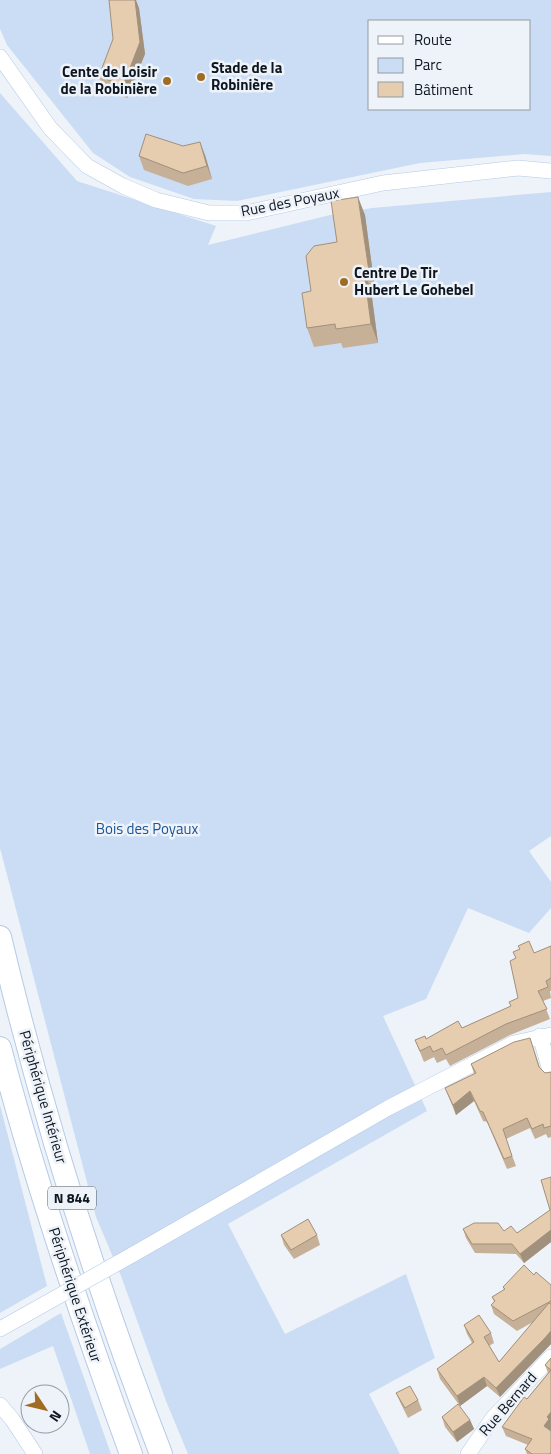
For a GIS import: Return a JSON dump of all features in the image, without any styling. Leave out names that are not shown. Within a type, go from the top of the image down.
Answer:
[{"type":"highway","name":"Périphérique Intérieur","points":[[0,937],[30,1056],[66,1180],[118,1339],[161,1454]]},
{"type":"highway","name":"Périphérique Extérieur","points":[[0,1048],[24,1136],[80,1313],[131,1454]]},
{"type":"street","name":"Rue des Poyaux","points":[[0,57],[50,128],[86,166],[123,186],[156,200],[209,213],[246,213],[383,183],[518,168],[551,171]]},
{"type":"street","points":[[0,1329],[388,1108],[514,1043],[545,1035],[551,1074]]},
{"type":"street","name":"Rue Bernard","points":[[468,1454],[498,1412],[551,1357]]},
{"type":"street","points":[[0,1405],[12,1419],[35,1454]]},
{"type":"green space","name":"Stade de la Robinière","points":[[0,0],[551,0],[551,156],[524,154],[420,163],[237,201],[194,199],[130,177],[93,153],[7,45],[0,29]]},
{"type":"green space","name":"Bois des Poyaux","points":[[0,93],[77,181],[216,226],[208,245],[330,215],[372,208],[551,192],[551,836],[529,851],[551,882],[551,908],[529,933],[468,908],[426,999],[383,1016],[427,1111],[228,1224],[285,1334],[406,1274],[435,1358],[369,1394],[400,1454],[188,1454],[166,1401],[121,1276],[96,1217],[0,848]]},
{"type":"green space","points":[[0,1105],[47,1286],[0,1313]]},
{"type":"green space","points":[[61,1313],[111,1454],[90,1454],[70,1396],[70,1384],[66,1384],[53,1346],[0,1369],[0,1349]]},
{"type":"building","points":[[109,0],[135,0],[140,42],[123,86],[99,76],[113,39]]},
{"type":"building","points":[[146,134],[183,146],[200,142],[207,166],[183,173],[139,156]]},
{"type":"building","name":"Centre De Tir Hubert Le Gohebel","points":[[358,197],[369,271],[364,271],[371,324],[336,329],[335,324],[307,328],[302,293],[311,291],[306,256],[314,246],[337,242],[331,201]]},
{"type":"building","points":[[529,941],[534,953],[551,946],[551,978],[546,981],[548,987],[538,991],[547,1009],[506,1024],[446,1055],[442,1048],[433,1052],[430,1046],[420,1051],[415,1040],[425,1036],[426,1039],[458,1021],[462,1028],[511,1006],[509,1002],[518,998],[510,961],[516,958],[513,952],[520,949],[518,946]]},
{"type":"building","points":[[530,1038],[539,1067],[545,1073],[551,1072],[551,1126],[544,1128],[543,1124],[532,1129],[527,1118],[503,1129],[512,1156],[504,1159],[483,1112],[480,1111],[470,1091],[453,1105],[445,1088],[476,1073],[471,1064],[514,1042]]},
{"type":"building","points":[[551,1177],[551,1230],[520,1254],[512,1244],[472,1244],[463,1229],[474,1223],[498,1223],[504,1231],[511,1226],[517,1233],[550,1210],[541,1180]]},
{"type":"building","points":[[308,1219],[317,1235],[291,1250],[281,1235]]},
{"type":"building","points":[[524,1265],[534,1275],[536,1272],[551,1285],[551,1301],[513,1321],[491,1305],[495,1301],[492,1297],[505,1289],[503,1287]]},
{"type":"building","points":[[549,1303],[551,1304],[551,1331],[496,1388],[484,1377],[457,1396],[437,1369],[474,1342],[464,1325],[479,1315],[491,1333],[484,1337],[499,1362]]},
{"type":"building","points":[[551,1358],[551,1370],[545,1365]]},
{"type":"building","points":[[551,1370],[551,1412],[544,1426],[551,1431],[551,1452],[550,1454],[532,1454],[525,1449],[532,1439],[502,1427],[524,1397],[527,1399]]},
{"type":"building","points":[[410,1386],[418,1400],[405,1408],[396,1393]]},
{"type":"building","points":[[458,1404],[470,1420],[453,1432],[442,1417]]},
{"type":"place","name":"Stade de la Robinière","points":[[201,77]]},
{"type":"place","name":"Cente de Loisir de la Robinière","points":[[167,81]]},
{"type":"place","name":"Centre De Tir Hubert Le Gohebel","points":[[344,282]]}]
